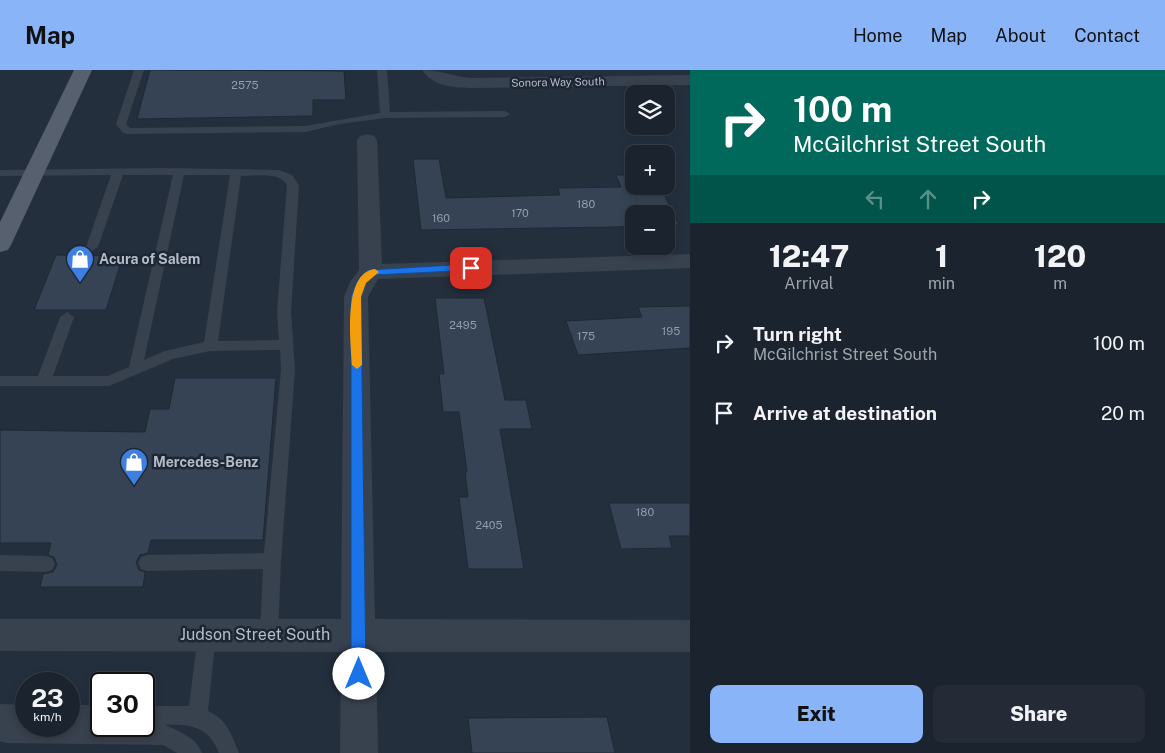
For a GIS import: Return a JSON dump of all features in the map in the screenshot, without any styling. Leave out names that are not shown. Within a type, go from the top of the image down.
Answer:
[{"type":"main road","points":[[0,244],[83,70]]},
{"type":"street","name":"Sonora Way South","points":[[431,70],[433,74],[441,79],[470,83],[690,80]]},
{"type":"street","points":[[358,753],[359,634],[356,297],[362,282],[371,272],[367,140]]},
{"type":"street","points":[[371,272],[690,261]]},
{"type":"street","name":"Judson Street South","points":[[0,635],[359,634],[690,636]]},
{"type":"lane","points":[[139,70],[122,124],[127,131],[305,129],[340,121],[385,115],[504,114]]},
{"type":"lane","points":[[382,70],[385,115]]},
{"type":"lane","points":[[92,247],[118,172]]},
{"type":"lane","points":[[135,370],[179,172]]},
{"type":"lane","points":[[210,346],[236,172]]},
{"type":"lane","points":[[0,173],[279,173],[288,177],[293,184],[284,312],[288,370],[272,561],[268,634]]},
{"type":"lane","points":[[43,382],[66,317]]},
{"type":"lane","points":[[0,381],[109,381],[170,355],[210,346],[286,344]]},
{"type":"lane","points":[[146,563],[272,561]]},
{"type":"lane","points":[[0,563],[46,564]]},
{"type":"lane","points":[[198,716],[207,634]]},
{"type":"lane","points":[[0,714],[15,714]]},
{"type":"lane","points":[[155,716],[198,716],[210,721],[219,730],[229,753]]},
{"type":"lane","points":[[0,730],[6,734],[124,733],[164,735],[181,743],[192,753]]},
{"type":"building","points":[[150,70],[344,71],[346,100],[313,100],[313,116],[137,119]]},
{"type":"building","points":[[413,159],[439,159],[446,198],[560,195],[558,188],[621,187],[616,175],[625,175],[625,195],[664,195],[669,205],[625,205],[625,226],[421,230]]},
{"type":"building","points":[[675,217],[679,225],[675,225]]},
{"type":"building","name":"Acura of Salem","points":[[56,255],[123,256],[106,310],[34,310]]},
{"type":"building","points":[[435,298],[484,298],[505,400],[526,400],[532,429],[500,429],[524,569],[468,569],[459,497],[468,497],[465,472],[467,472],[459,412],[443,412],[439,374],[444,374]]},
{"type":"building","points":[[690,306],[690,348],[578,355],[566,321],[642,317],[638,307]]},
{"type":"building","name":"Mercedes-Benz","points":[[175,378],[276,378],[263,540],[151,540],[148,553],[140,555],[136,562],[139,570],[145,572],[143,587],[40,587],[43,574],[53,572],[57,565],[54,557],[48,555],[51,543],[0,543],[0,430],[145,432],[150,409],[169,409]]},
{"type":"building","points":[[609,503],[690,503],[690,536],[669,536],[672,548],[621,549]]},
{"type":"building","points":[[607,717],[615,753],[472,753],[468,718]]},
{"type":"slow traffic","points":[[357,365],[356,297],[362,282],[371,272],[375,272]]},
{"type":"place","name":"Acura of Salem","points":[[80,283]]},
{"type":"place","name":"Mercedes-Benz","points":[[134,486]]},
{"type":"route","points":[[359,674],[356,297],[362,282],[371,272],[471,268]]}]
